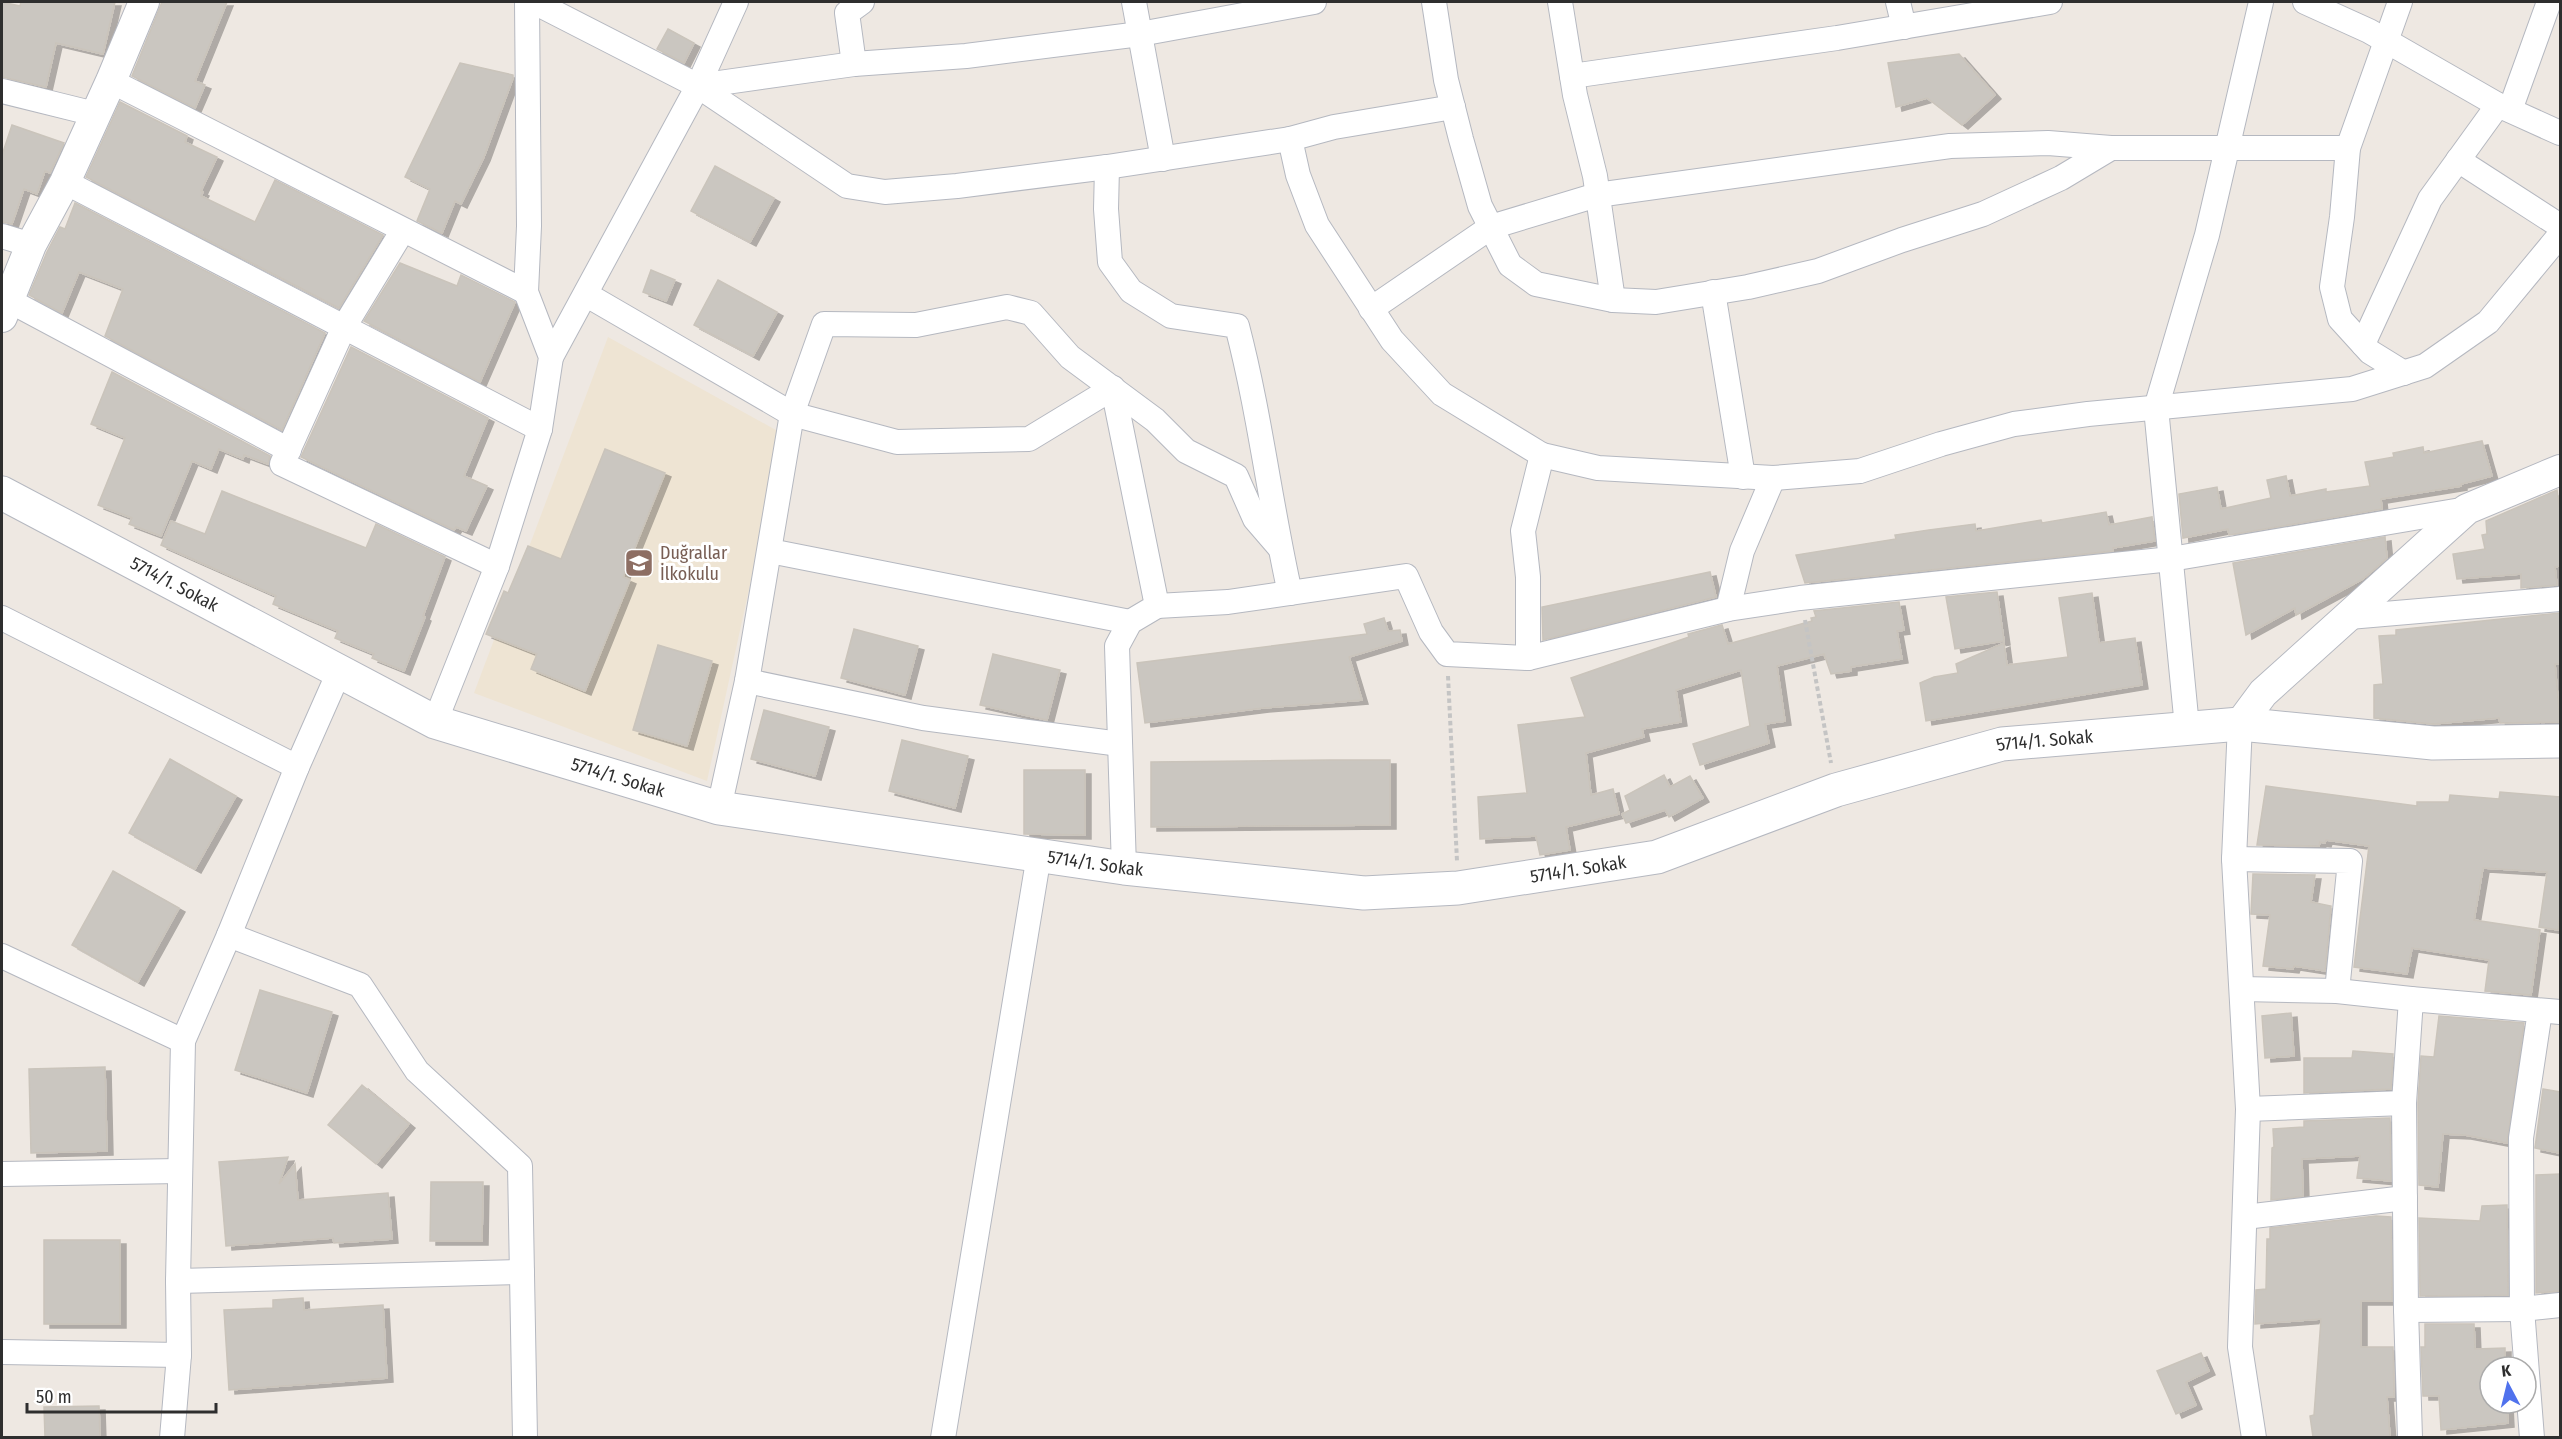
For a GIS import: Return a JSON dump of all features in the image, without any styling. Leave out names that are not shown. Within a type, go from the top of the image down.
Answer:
[{"type":"main road","name":"5714/1. Sokak","points":[[2,493],[435,722],[719,808],[1124,868],[1365,893],[1458,888],[1657,857],[1836,790],[2002,744],[2240,724],[2433,743],[2560,741]]},
{"type":"street","points":[[144,2],[65,182],[31,245],[5,309],[289,450]]},
{"type":"street","points":[[527,2],[529,226],[526,292],[551,357]]},
{"type":"street","points":[[534,2],[698,86],[847,186],[885,192],[957,186],[1163,159],[1290,139],[1334,127],[1453,106]]},
{"type":"street","points":[[435,722],[497,566],[540,429],[551,357],[587,295],[698,86],[736,2]]},
{"type":"street","points":[[854,64],[847,13],[862,2]]},
{"type":"street","points":[[1134,2],[1163,159]]},
{"type":"street","points":[[698,86],[854,64],[966,56],[1140,34],[1314,2]]},
{"type":"street","points":[[1434,2],[1453,106],[1480,206],[1510,265],[1536,284],[1613,300],[1656,302],[1818,271],[1902,240],[1983,214],[2061,178],[2111,148]]},
{"type":"street","points":[[1560,2],[1572,76],[1598,195],[1613,300]]},
{"type":"street","points":[[1898,2],[1904,27]]},
{"type":"street","points":[[1572,76],[1904,27],[2050,2]]},
{"type":"street","points":[[2187,727],[2156,408],[2204,246],[2261,2]]},
{"type":"street","points":[[2305,2],[2387,42],[2504,108],[2560,133]]},
{"type":"street","points":[[2400,2],[2348,147],[2342,217],[2332,287],[2340,319],[2370,352],[2404,373]]},
{"type":"street","points":[[2363,344],[2430,199],[2458,160],[2504,108],[2551,15]]},
{"type":"street","points":[[111,81],[526,292]]},
{"type":"street","points":[[2,91],[95,114]]},
{"type":"street","points":[[1290,139],[1298,175],[1317,225],[1392,340],[1442,394],[1542,454],[1598,468],[1773,478],[1860,471],[1941,444],[2014,424],[2088,414],[2352,389],[2425,366],[2488,322],[2560,235]]},
{"type":"street","points":[[1371,309],[1491,227],[1598,195],[1950,146],[2048,143],[2111,148],[2348,147]]},
{"type":"street","points":[[2458,160],[2560,226]]},
{"type":"street","points":[[1107,167],[1106,209],[1110,261],[1131,291],[1171,316],[1237,326],[1249,372],[1290,593]]},
{"type":"street","points":[[65,182],[540,429]]},
{"type":"street","points":[[403,230],[345,327],[282,464],[497,566]]},
{"type":"street","points":[[2,236],[31,245]]},
{"type":"street","points":[[1713,292],[1743,477]]},
{"type":"street","points":[[587,295],[792,414],[897,442],[1029,439],[1113,388]]},
{"type":"street","points":[[719,808],[747,681],[792,414],[824,324],[916,325],[1007,307],[1031,313],[1070,357],[1155,420],[1186,451],[1236,476],[1255,519],[1280,548]]},
{"type":"street","points":[[1113,388],[1157,606]]},
{"type":"street","points":[[1528,658],[1528,577],[1523,531],[1542,454]]},
{"type":"street","points":[[1124,868],[1116,646],[1130,622],[1157,606],[1228,602],[1406,576],[1431,632],[1447,654],[1528,658],[1728,609],[1800,598],[2171,559],[2467,509],[2560,470]]},
{"type":"street","points":[[1728,609],[1742,551],[1773,478]]},
{"type":"street","points":[[2254,1437],[2240,1347],[2248,1109],[2234,859],[2240,724],[2263,693],[2467,509]]},
{"type":"street","points":[[770,551],[1130,622]]},
{"type":"street","points":[[2349,617],[2560,599]]},
{"type":"street","points":[[2,618],[297,767]]},
{"type":"street","points":[[172,1437],[179,1355],[179,1171],[183,1041],[339,672]]},
{"type":"street","points":[[747,681],[923,718],[1120,744]]},
{"type":"street","points":[[943,1437],[1039,855]]},
{"type":"street","points":[[2234,859],[2350,861],[2337,991]]},
{"type":"street","points":[[229,936],[360,985],[417,1071],[520,1166],[525,1437]]},
{"type":"street","points":[[2,956],[183,1041]]},
{"type":"street","points":[[2242,989],[2337,991],[2550,1012],[2521,1138],[2522,1309],[2532,1437]]},
{"type":"street","points":[[2410,1437],[2404,1103],[2411,999]]},
{"type":"street","points":[[2248,1109],[2404,1103]]},
{"type":"street","points":[[2,1174],[179,1171]]},
{"type":"street","points":[[2245,1217],[2405,1198]]},
{"type":"street","points":[[178,1281],[522,1272]]},
{"type":"street","points":[[2406,1310],[2522,1309],[2560,1305]]},
{"type":"street","points":[[2,1352],[179,1355]]},
{"type":"path","points":[[1800,598],[1836,790]]},
{"type":"path","points":[[1447,654],[1458,888]]},
{"type":"shaded area","name":"Duğrallar İlkokulu","points":[[608,337],[783,434],[707,781],[474,693]]},
{"type":"building","points":[[2,2],[20,6],[21,2],[115,2],[103,54],[56,43],[46,87],[2,77]]},
{"type":"building","points":[[162,2],[227,2],[195,81],[205,85],[195,108],[132,76]]},
{"type":"building","points":[[668,29],[694,43],[684,63],[657,49]]},
{"type":"building","points":[[1959,54],[1995,95],[1962,125],[1927,98],[1896,107],[1888,63]]},
{"type":"building","points":[[460,63],[513,75],[513,78],[484,157],[461,204],[455,201],[442,233],[417,221],[430,189],[405,177]]},
{"type":"building","points":[[120,102],[187,136],[185,142],[217,157],[201,191],[203,192],[201,196],[255,222],[275,180],[383,235],[339,308],[86,177]]},
{"type":"building","points":[[12,125],[64,143],[50,173],[45,171],[37,194],[24,189],[12,224],[2,222],[2,155]]},
{"type":"building","points":[[715,166],[774,198],[750,242],[691,211]]},
{"type":"building","points":[[75,203],[325,333],[282,430],[105,336],[123,289],[79,272],[62,313],[29,295],[47,252],[60,227],[65,229]]},
{"type":"building","points":[[400,263],[457,286],[461,275],[515,302],[480,382],[364,321]]},
{"type":"building","points":[[651,270],[675,280],[666,301],[643,292]]},
{"type":"building","points":[[718,280],[777,312],[753,356],[694,325]]},
{"type":"building","points":[[351,347],[488,418],[464,476],[487,486],[466,531],[456,527],[454,530],[301,457]]},
{"type":"building","points":[[112,372],[270,456],[268,464],[244,455],[243,459],[219,449],[211,469],[192,461],[161,536],[129,524],[132,518],[98,505],[125,438],[91,424]]},
{"type":"building","points":[[2482,441],[2492,476],[2461,484],[2461,486],[2381,499],[2382,509],[2229,535],[2228,529],[2183,538],[2179,494],[2217,487],[2221,509],[2271,498],[2267,480],[2286,476],[2290,496],[2326,489],[2326,492],[2370,486],[2365,462],[2394,457],[2393,453],[2423,447],[2424,453]]},
{"type":"building","points":[[605,449],[665,473],[623,577],[630,580],[585,691],[531,669],[537,654],[486,634],[504,591],[508,593],[528,546],[561,559]]},
{"type":"building","points":[[2557,490],[2560,512],[2560,566],[2555,567],[2557,585],[2521,588],[2521,574],[2457,579],[2453,554],[2485,549],[2482,535],[2487,534],[2486,521]]},
{"type":"building","points":[[222,491],[366,548],[376,524],[445,557],[404,671],[372,658],[374,654],[335,638],[338,631],[273,604],[276,596],[161,545],[171,521],[205,534]]},
{"type":"building","points":[[2106,512],[2109,525],[2152,517],[2155,541],[2113,548],[2113,551],[1805,583],[1796,555],[1896,539],[1895,535],[1929,530],[1975,524],[1976,531]]},
{"type":"building","points":[[2385,537],[2387,558],[2363,579],[2296,615],[2295,608],[2246,635],[2233,563]]},
{"type":"building","points":[[1710,572],[1716,597],[1543,640],[1542,607]]},
{"type":"building","points":[[1997,592],[2004,641],[1955,649],[1946,597]]},
{"type":"building","points":[[2092,593],[2099,643],[2135,638],[2142,685],[1926,721],[1920,683],[1934,677],[1958,673],[1956,664],[2004,643],[2007,665],[2068,657],[2059,598]]},
{"type":"building","points":[[1899,602],[1904,630],[1897,631],[1902,659],[1851,667],[1851,671],[1831,674],[1824,654],[1777,666],[1785,721],[1765,724],[1769,743],[1700,765],[1693,744],[1750,726],[1741,670],[1676,690],[1681,722],[1642,729],[1644,737],[1586,753],[1591,795],[1613,789],[1619,814],[1566,827],[1570,850],[1540,855],[1536,836],[1480,839],[1478,797],[1527,793],[1518,725],[1585,717],[1571,678],[1689,637],[1688,634],[1722,625],[1728,644],[1812,621],[1811,618],[1816,617],[1814,611]]},
{"type":"building","points":[[2560,613],[2560,664],[2555,664],[2560,722],[2500,723],[2499,718],[2433,724],[2374,718],[2374,685],[2383,684],[2379,636],[2396,635],[2396,630]]},
{"type":"building","points":[[1384,618],[1388,631],[1400,630],[1402,641],[1349,657],[1362,700],[1263,708],[1145,723],[1137,663],[1367,634],[1364,624]]},
{"type":"building","points":[[854,629],[918,646],[905,695],[841,678]]},
{"type":"building","points":[[658,645],[712,661],[687,746],[633,730]]},
{"type":"building","points":[[993,654],[1060,670],[1047,720],[980,705]]},
{"type":"building","points":[[764,710],[829,727],[815,776],[751,759]]},
{"type":"building","points":[[902,740],[968,756],[955,808],[889,791]]},
{"type":"building","points":[[170,759],[236,796],[195,869],[129,833]]},
{"type":"building","points":[[1390,760],[1390,825],[1151,827],[1151,762]]},
{"type":"building","points":[[1024,770],[1085,770],[1085,835],[1024,834]]},
{"type":"building","points":[[1664,775],[1670,787],[1690,776],[1703,798],[1669,817],[1665,810],[1626,823],[1622,814],[1630,810],[1625,796]]},
{"type":"building","points":[[2266,786],[2417,806],[2417,802],[2449,802],[2450,795],[2499,799],[2500,792],[2560,797],[2558,930],[2539,927],[2547,872],[2483,868],[2474,920],[2540,930],[2531,995],[2485,991],[2489,960],[2412,948],[2407,974],[2354,967],[2369,846],[2326,840],[2325,843],[2320,842],[2319,846],[2257,845]]},
{"type":"building","points":[[113,871],[179,908],[138,982],[72,945]]},
{"type":"building","points":[[2253,874],[2315,875],[2311,902],[2331,906],[2325,971],[2294,966],[2293,969],[2263,966],[2270,915],[2251,914]]},
{"type":"building","points":[[260,990],[332,1012],[307,1093],[235,1070]]},
{"type":"building","points":[[2291,1013],[2294,1056],[2265,1058],[2262,1016]]},
{"type":"building","points":[[2439,1016],[2524,1023],[2507,1143],[2465,1135],[2443,1134],[2438,1187],[2419,1185],[2418,1103],[2421,1056],[2434,1057]]},
{"type":"building","points":[[2353,1051],[2393,1054],[2391,1089],[2304,1093],[2304,1058],[2352,1058]]},
{"type":"building","points":[[105,1067],[107,1151],[31,1153],[29,1069]]},
{"type":"building","points":[[362,1085],[409,1124],[376,1164],[328,1125]]},
{"type":"building","points":[[2543,1089],[2560,1092],[2560,1153],[2535,1148]]},
{"type":"building","points":[[2390,1118],[2391,1181],[2357,1178],[2360,1156],[2302,1159],[2303,1196],[2271,1200],[2273,1129],[2304,1127],[2304,1121]]},
{"type":"building","points":[[288,1157],[279,1184],[295,1164],[298,1200],[388,1193],[392,1239],[334,1243],[333,1238],[226,1246],[219,1162]]},
{"type":"building","points":[[2560,1174],[2560,1291],[2536,1293],[2536,1175]]},
{"type":"building","points":[[431,1182],[483,1182],[482,1241],[430,1241]]},
{"type":"building","points":[[2507,1205],[2508,1295],[2420,1296],[2419,1218],[2480,1221],[2482,1206]]},
{"type":"building","points":[[2376,1216],[2391,1217],[2392,1301],[2361,1301],[2361,1347],[2393,1347],[2394,1397],[2387,1397],[2390,1437],[2313,1437],[2310,1416],[2314,1415],[2321,1319],[2255,1324],[2256,1290],[2266,1289],[2267,1239],[2270,1239],[2270,1228]]},
{"type":"building","points":[[44,1240],[120,1240],[120,1324],[44,1324]]},
{"type":"building","points":[[303,1298],[304,1310],[383,1305],[387,1378],[229,1390],[224,1310],[273,1308],[273,1300]]},
{"type":"building","points":[[2425,1324],[2474,1324],[2475,1349],[2505,1348],[2505,1355],[2478,1355],[2478,1415],[2508,1415],[2508,1423],[2441,1430],[2439,1396],[2423,1396],[2421,1347],[2425,1347]]},
{"type":"building","points":[[2201,1353],[2209,1371],[2186,1382],[2196,1405],[2176,1414],[2157,1371]]},
{"type":"building","points":[[99,1406],[100,1437],[45,1437],[44,1407]]},
{"type":"place","name":"Duğrallar İlkokulu","points":[[639,563]]}]
